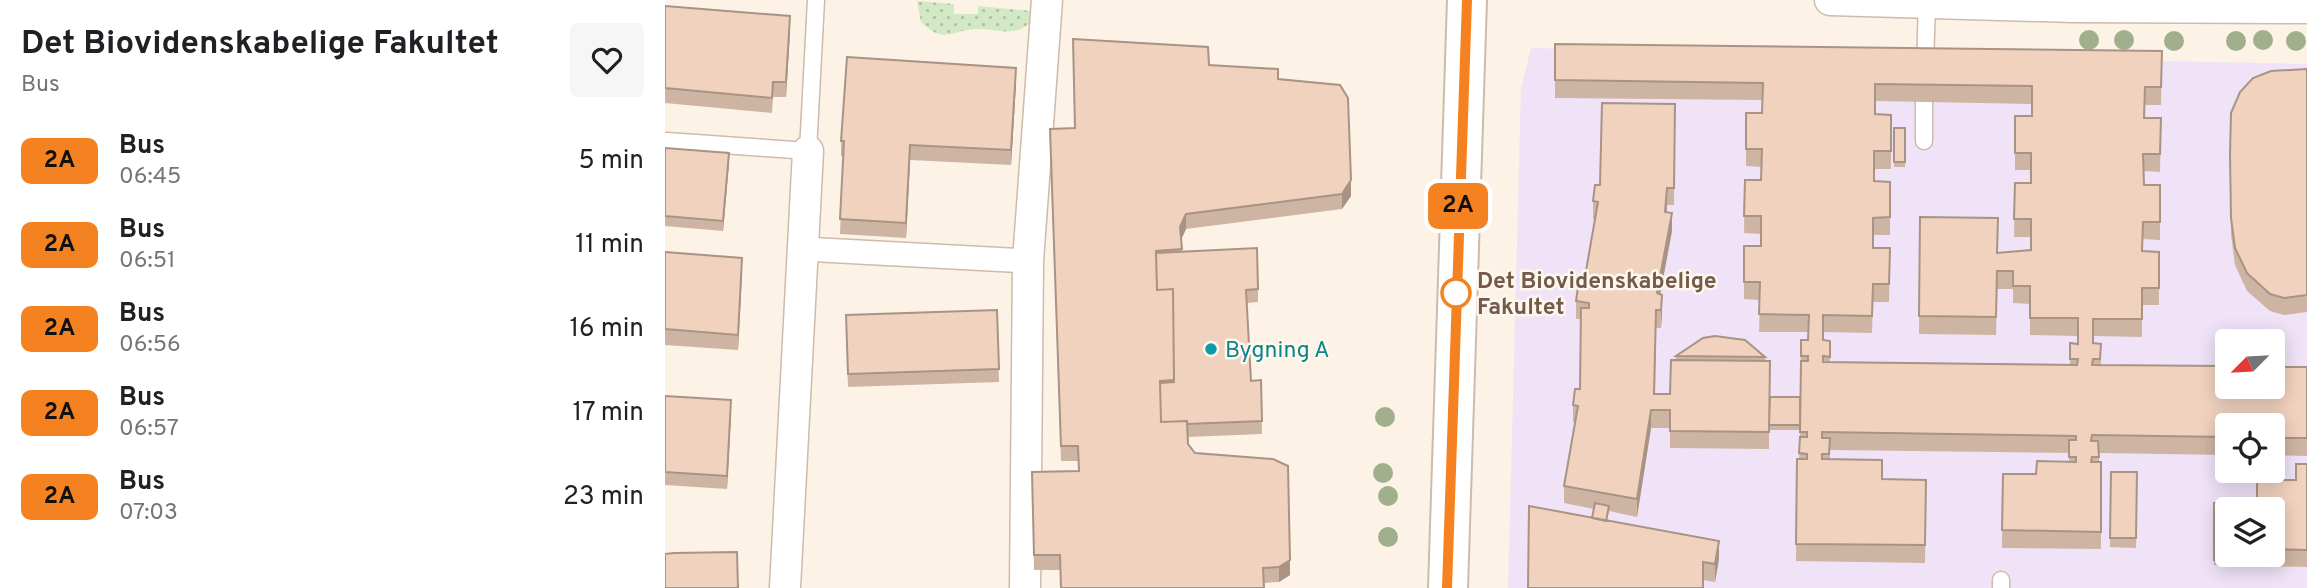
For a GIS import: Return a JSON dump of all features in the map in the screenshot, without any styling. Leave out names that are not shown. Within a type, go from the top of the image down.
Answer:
[{"type":"street","points":[[1025,588],[1028,261],[1047,0]]},
{"type":"street","points":[[1447,588],[1467,0]]},
{"type":"street","points":[[1830,0],[1927,4],[2307,8]]},
{"type":"street","points":[[785,588],[808,151]]},
{"type":"street","points":[[803,249],[1028,261]]},
{"type":"lane","points":[[667,141],[808,151],[816,0]]},
{"type":"lane","points":[[1925,66],[1927,4]]},
{"type":"lane","points":[[1924,102],[1924,141]]},
{"type":"shaded area","points":[[1531,48],[2307,64],[2307,588],[1508,588],[1521,88]]},
{"type":"green space","points":[[917,1],[954,4],[954,14],[978,14],[978,6],[1033,11],[1033,18],[1027,25],[1015,31],[977,29],[943,35],[921,22]]},
{"type":"building","points":[[665,6],[790,16],[786,82],[773,82],[772,98],[665,88]]},
{"type":"building","points":[[1073,39],[1208,47],[1209,65],[1278,69],[1278,79],[1340,85],[1348,98],[1351,180],[1342,194],[1186,214],[1180,227],[1182,249],[1156,251],[1157,290],[1173,289],[1174,380],[1160,381],[1161,422],[1187,421],[1188,444],[1195,453],[1273,459],[1288,466],[1290,560],[1279,567],[1263,568],[1264,588],[1061,588],[1060,555],[1034,555],[1032,472],[1079,471],[1078,446],[1061,446],[1050,129],[1075,128]]},
{"type":"building","points":[[1555,44],[2162,51],[2161,87],[2145,87],[2144,118],[2161,118],[2160,154],[2143,154],[2144,185],[2160,185],[2160,222],[2143,222],[2142,251],[2159,252],[2159,288],[2142,288],[2142,319],[2093,319],[2093,343],[2101,344],[2100,359],[2093,359],[2092,365],[2215,366],[2215,399],[2285,399],[2285,367],[2307,367],[2307,438],[2285,438],[2285,413],[2215,413],[2215,437],[2092,435],[2091,441],[2098,441],[2099,457],[2092,457],[2091,462],[2101,462],[2101,532],[2002,530],[2003,474],[2036,474],[2037,461],[2076,462],[2076,457],[2069,457],[2069,440],[2076,440],[2076,436],[1822,432],[1822,438],[1830,438],[1829,454],[1822,454],[1822,459],[1882,460],[1882,479],[1926,480],[1925,545],[1796,544],[1797,459],[1807,459],[1807,454],[1799,453],[1800,437],[1807,437],[1807,432],[1800,432],[1801,361],[1808,361],[1808,356],[1801,356],[1801,340],[1808,340],[1809,315],[1759,314],[1760,282],[1744,282],[1744,246],[1761,246],[1761,216],[1744,216],[1745,180],[1761,180],[1762,149],[1746,149],[1746,113],[1762,113],[1763,83],[1555,80]],"holes":[[[1875,84],[2032,86],[2032,116],[2015,116],[2015,153],[2031,153],[2031,183],[2015,183],[2014,219],[2031,219],[2031,250],[1997,253],[1998,218],[1920,217],[1919,316],[1996,317],[1997,271],[2013,271],[2013,286],[2030,286],[2030,318],[2078,318],[2078,344],[2070,343],[2070,359],[2078,359],[2077,365],[1823,362],[1823,356],[1830,357],[1830,341],[1823,340],[1823,315],[1872,316],[1873,284],[1889,284],[1890,248],[1873,248],[1873,218],[1890,217],[1890,182],[1874,181],[1874,151],[1891,151],[1891,115],[1875,114]]]},
{"type":"building","points":[[847,57],[1016,68],[1011,150],[910,145],[906,223],[840,219],[844,141],[841,141]]},
{"type":"building","points":[[2307,69],[2307,295],[2284,298],[2270,294],[2247,273],[2235,248],[2231,218],[2231,113],[2240,92],[2253,78],[2271,71]]},
{"type":"building","points":[[1602,103],[1675,104],[1674,188],[1667,188],[1665,212],[1672,213],[1657,293],[1662,295],[1661,310],[1656,310],[1654,394],[1670,394],[1671,360],[1770,361],[1769,432],[1670,431],[1670,410],[1651,410],[1637,499],[1564,486],[1578,406],[1573,405],[1575,389],[1580,389],[1581,308],[1589,308],[1589,303],[1576,301],[1578,287],[1590,288],[1591,284],[1584,282],[1598,202],[1593,201],[1595,185],[1600,185]]},
{"type":"building","points":[[1894,128],[1905,128],[1905,162],[1894,162]]},
{"type":"building","points":[[665,148],[729,153],[723,221],[665,216]]},
{"type":"building","name":"Bygning A","points":[[1257,248],[1258,289],[1246,290],[1251,381],[1261,380],[1262,421],[1187,424],[1187,421],[1161,422],[1160,383],[1174,382],[1173,289],[1157,290],[1156,253]]},
{"type":"building","points":[[665,252],[742,258],[738,335],[665,329]]},
{"type":"building","points":[[997,310],[999,369],[848,374],[846,315]]},
{"type":"building","points":[[1715,336],[1745,340],[1765,357],[1676,356],[1703,338]]},
{"type":"building","points":[[665,396],[731,400],[727,476],[665,472]]},
{"type":"building","points":[[1770,397],[1800,397],[1800,425],[1769,425]]},
{"type":"building","points":[[2296,464],[2307,464],[2307,550],[2285,549],[2285,497],[2257,497],[2257,483],[2285,483],[2285,480],[2296,480]]},
{"type":"building","points":[[2111,472],[2137,472],[2136,538],[2110,538]]},
{"type":"building","points":[[1595,503],[1609,506],[1606,521],[1592,518]]},
{"type":"building","points":[[2214,503],[2215,503],[2215,560]]},
{"type":"building","points":[[1529,506],[1719,541],[1715,564],[1703,562],[1703,588],[1528,588]]},
{"type":"building","points":[[737,552],[738,588],[665,588],[665,554]]},
{"type":"bus line","name":"2A","points":[[1447,588],[1467,0]]},
{"type":"place","name":"Det Biovidenskabelige Fakultet","points":[[1456,293]]},
{"type":"place","name":"Bygning A","points":[[1211,349]]}]
